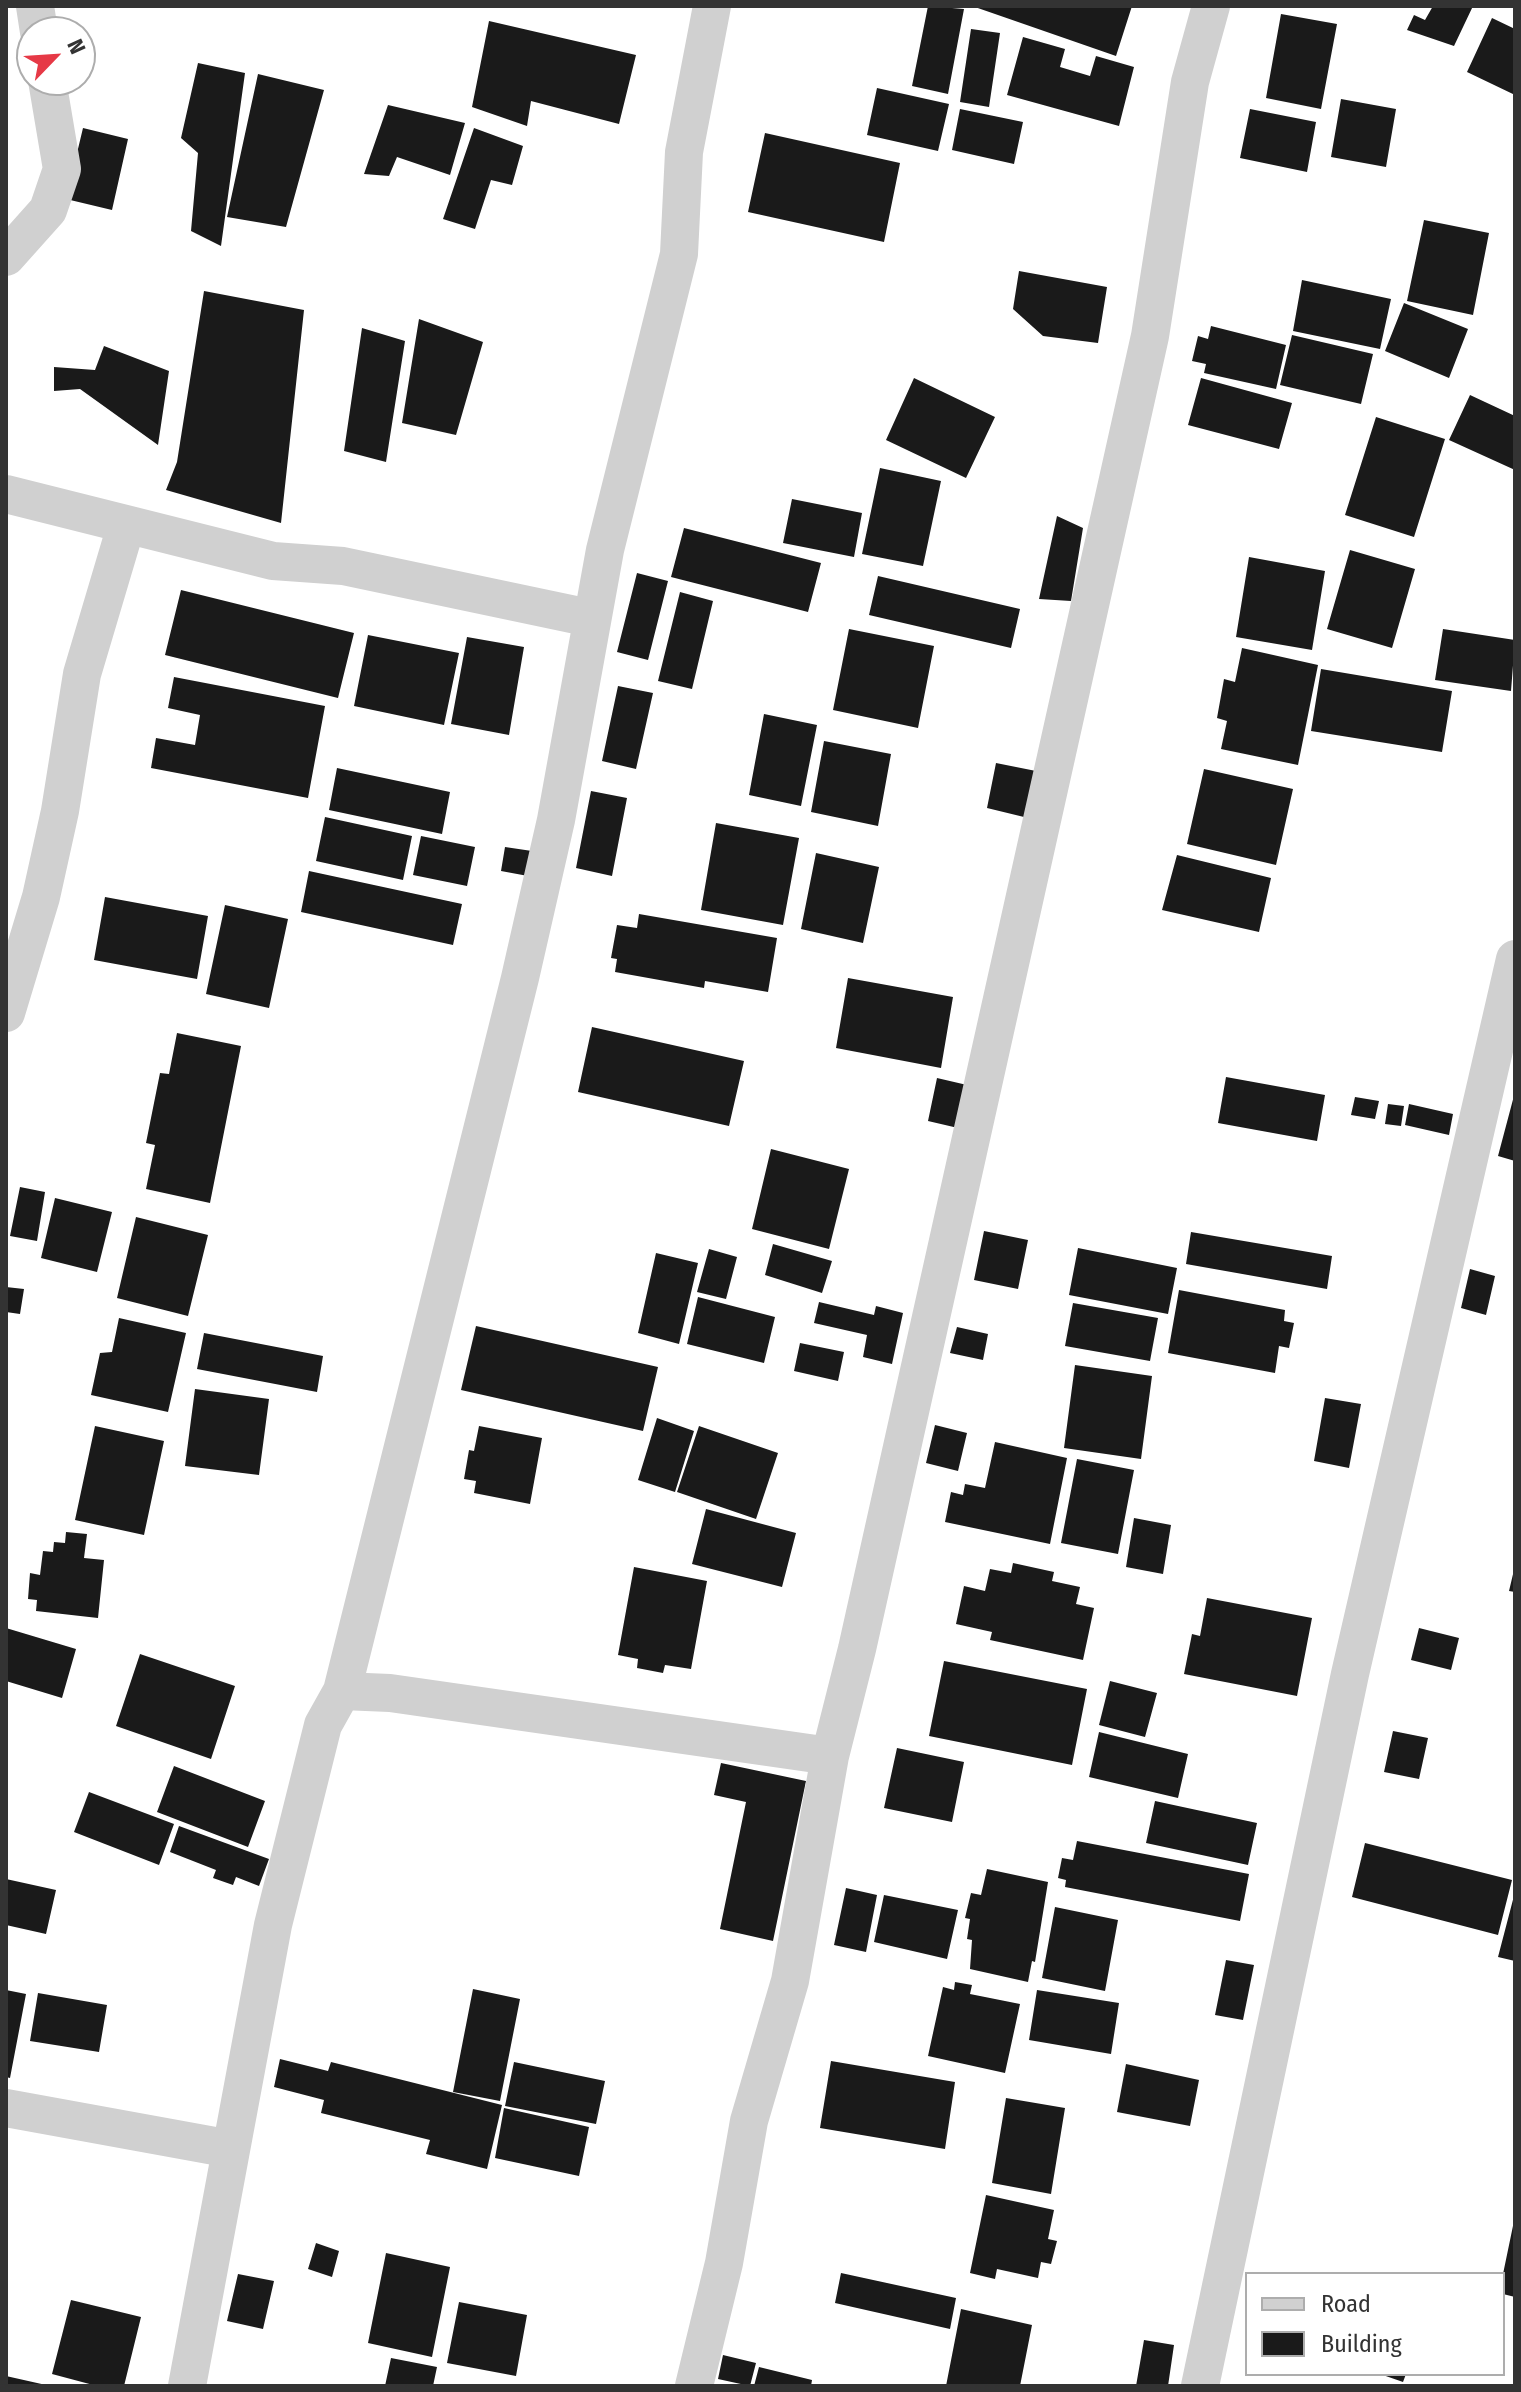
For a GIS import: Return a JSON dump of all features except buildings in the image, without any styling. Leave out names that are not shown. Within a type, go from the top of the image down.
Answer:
[{"type":"street","points":[[187,2386],[273,1925],[323,1725],[342,1691],[520,978],[556,820],[590,618],[679,254],[684,152],[712,6]]},
{"type":"street","points":[[694,2386],[724,2263],[749,2121],[790,1981],[830,1756],[892,1494],[1150,336],[1190,82],[1211,6]]},
{"type":"street","points":[[6,257],[48,210],[62,169],[50,96]]},
{"type":"street","points":[[6,494],[273,561],[343,566],[590,618]]},
{"type":"street","points":[[6,1013],[41,897],[60,811],[82,674],[126,526]]},
{"type":"street","points":[[1200,2386],[1350,1674],[1515,959]]},
{"type":"street","points":[[342,1691],[390,1693],[830,1756]]},
{"type":"street","points":[[6,2108],[231,2149]]}]
